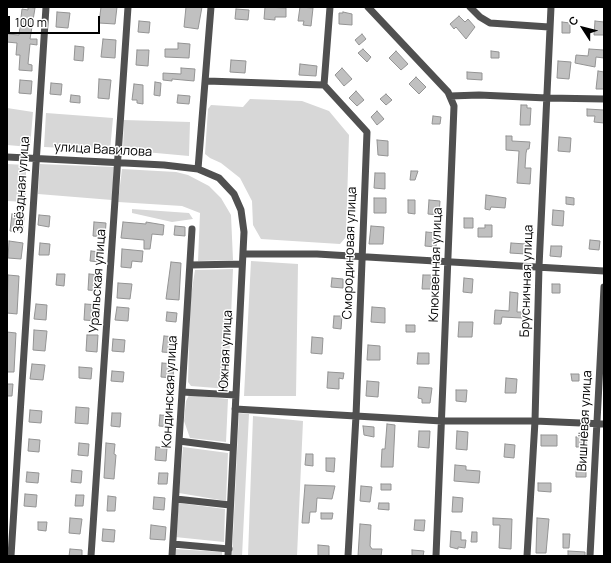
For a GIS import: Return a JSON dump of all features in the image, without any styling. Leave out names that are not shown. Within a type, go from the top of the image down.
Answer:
[{"type":"street","name":"Звёздная улица","points":[[11,556],[35,158],[46,7]]},
{"type":"street","name":"Уральская улица","points":[[91,556],[128,7]]},
{"type":"street","points":[[198,169],[211,7]]},
{"type":"street","points":[[206,80],[324,85],[330,7]]},
{"type":"street","points":[[368,7],[450,96],[479,95],[604,99]]},
{"type":"street","points":[[470,7],[480,17],[490,23],[549,27]]},
{"type":"street","name":"Брусничная улица","points":[[527,556],[535,421],[539,267],[551,7]]},
{"type":"street","name":"Смородиновая улица","points":[[324,85],[367,132],[356,416],[348,556]]},
{"type":"street","name":"Клюквенная улица","points":[[436,556],[454,106],[450,96]]},
{"type":"street","name":"улица Вавилова","points":[[7,157],[118,162],[198,169]]},
{"type":"street","name":"Южная улица","points":[[198,169],[219,178],[230,188],[236,197],[243,220],[243,254],[228,552]]},
{"type":"street","name":"Кондинская улица","points":[[172,556],[192,229]]},
{"type":"street","points":[[243,254],[317,254],[361,258],[604,271]]},
{"type":"street","points":[[190,265],[242,264]]},
{"type":"street","name":"Вишнёвая улица","points":[[590,556],[600,424],[604,287]]},
{"type":"street","points":[[182,392],[236,396]]},
{"type":"street","points":[[235,409],[442,421],[535,421],[600,424]]},
{"type":"street","points":[[179,441],[233,448]]},
{"type":"street","points":[[176,499],[230,505]]},
{"type":"street","points":[[173,544],[228,552]]},
{"type":"shaded area","points":[[250,99],[302,101],[329,111],[349,135],[346,237],[340,244],[261,239],[253,225],[252,201],[240,178],[221,163],[205,154],[208,109],[211,105],[243,107]]},
{"type":"shaded area","points":[[7,108],[33,112],[30,147],[7,145]]},
{"type":"shaded area","points":[[46,113],[113,118],[110,150],[44,147]]},
{"type":"shaded area","points":[[124,120],[190,122],[189,156],[123,150]]},
{"type":"shaded area","points":[[7,164],[26,165],[26,202],[7,201]]},
{"type":"shaded area","points":[[40,164],[114,167],[112,200],[38,194]]},
{"type":"shaded area","points":[[122,169],[176,172],[188,175],[209,186],[221,198],[231,215],[233,260],[198,261],[200,213],[182,206],[118,202]]},
{"type":"shaded area","points":[[132,209],[189,213],[193,219],[172,222],[132,213]]},
{"type":"shaded area","points":[[251,261],[298,264],[296,396],[244,396]]},
{"type":"shaded area","points":[[233,269],[228,389],[191,386],[188,382],[190,302],[195,270]]},
{"type":"shaded area","points":[[189,395],[228,399],[226,442],[190,438],[184,421],[186,401]]},
{"type":"shaded area","points":[[239,413],[249,414],[242,556],[232,556]]},
{"type":"shaded area","points":[[253,416],[303,421],[297,556],[248,556]]},
{"type":"shaded area","points":[[183,447],[228,453],[226,501],[179,493]]},
{"type":"shaded area","points":[[179,503],[225,509],[224,542],[175,537]]},
{"type":"shaded area","points":[[175,549],[222,552],[222,556],[175,556]]},
{"type":"building","points":[[28,7],[35,8],[30,39],[37,39],[37,45],[30,44],[28,64],[32,65],[32,71],[19,70],[20,55],[16,55],[17,43],[7,42],[7,34],[19,35],[22,9],[28,10]]},
{"type":"building","points":[[101,7],[117,7],[115,24],[99,23]]},
{"type":"building","points":[[186,7],[202,7],[198,29],[184,27]]},
{"type":"building","points":[[265,7],[286,8],[286,17],[275,17],[275,20],[264,19]]},
{"type":"building","points":[[300,7],[313,8],[311,26],[303,25],[304,21],[298,21]]},
{"type":"building","points":[[236,9],[249,10],[248,20],[235,19]]},
{"type":"building","points":[[57,12],[70,13],[68,28],[56,27]]},
{"type":"building","points":[[343,12],[352,14],[352,25],[339,24],[339,13]]},
{"type":"building","points":[[459,16],[465,22],[468,19],[475,27],[466,39],[456,27],[454,29],[450,24]]},
{"type":"building","points":[[139,21],[150,22],[149,33],[138,32]]},
{"type":"building","points":[[595,21],[604,22],[604,35],[594,35]]},
{"type":"building","points":[[562,22],[570,23],[570,33],[562,33]]},
{"type":"building","points":[[362,34],[366,39],[359,45],[355,40]]},
{"type":"building","points":[[103,39],[116,40],[115,58],[101,57]]},
{"type":"building","points":[[178,43],[190,44],[189,58],[165,57],[165,49],[178,49]]},
{"type":"building","points":[[75,46],[84,47],[83,61],[74,60]]},
{"type":"building","points":[[363,49],[371,57],[367,62],[358,53]]},
{"type":"building","points":[[589,49],[604,50],[604,58],[596,57],[595,67],[575,63],[576,55],[588,56]]},
{"type":"building","points":[[137,50],[149,50],[148,66],[136,65]]},
{"type":"building","points":[[396,51],[408,64],[401,70],[389,58]]},
{"type":"building","points":[[491,51],[499,52],[499,58],[491,58]]},
{"type":"building","points":[[231,60],[246,61],[245,73],[230,72]]},
{"type":"building","points":[[558,61],[571,62],[569,79],[557,78]]},
{"type":"building","points":[[300,64],[317,66],[316,76],[299,75]]},
{"type":"building","points":[[181,68],[195,69],[194,81],[172,79],[172,81],[163,80],[163,73],[181,74]]},
{"type":"building","points":[[342,68],[352,79],[344,86],[335,75]]},
{"type":"building","points":[[598,71],[604,72],[604,89],[596,89]]},
{"type":"building","points":[[467,72],[482,73],[482,80],[467,79]]},
{"type":"building","points":[[416,77],[426,87],[419,94],[409,84]]},
{"type":"building","points":[[99,79],[111,80],[109,99],[98,98]]},
{"type":"building","points":[[20,80],[32,81],[31,94],[19,93]]},
{"type":"building","points":[[155,82],[161,83],[160,96],[154,95]]},
{"type":"building","points":[[51,83],[62,84],[61,95],[50,94]]},
{"type":"building","points":[[134,84],[143,85],[143,104],[137,103],[137,100],[132,100]]},
{"type":"building","points":[[356,91],[364,100],[357,106],[349,98]]},
{"type":"building","points":[[386,94],[392,100],[386,105],[380,99]]},
{"type":"building","points":[[71,95],[80,96],[80,103],[70,102]]},
{"type":"building","points":[[178,95],[190,96],[189,104],[177,103]]},
{"type":"building","points":[[521,105],[527,105],[527,108],[531,108],[530,125],[520,125]]},
{"type":"building","points":[[587,109],[604,110],[604,123],[594,122],[595,116],[587,116]]},
{"type":"building","points":[[377,111],[384,119],[377,125],[371,117]]},
{"type":"building","points":[[433,116],[441,117],[440,124],[432,124]]},
{"type":"building","points":[[506,136],[512,136],[512,141],[530,142],[529,149],[527,149],[526,153],[525,168],[531,168],[530,184],[517,183],[519,151],[506,150]]},
{"type":"building","points":[[559,137],[571,138],[570,152],[558,151]]},
{"type":"building","points":[[377,140],[388,141],[388,156],[378,155]]},
{"type":"building","points":[[411,171],[418,171],[415,180],[410,180]]},
{"type":"building","points":[[375,173],[385,173],[385,189],[374,188]]},
{"type":"building","points":[[486,195],[506,198],[505,208],[491,207],[490,210],[485,209]]},
{"type":"building","points":[[566,197],[574,198],[574,205],[566,204]]},
{"type":"building","points":[[374,198],[386,198],[386,213],[374,213]]},
{"type":"building","points":[[408,200],[415,200],[415,214],[408,213]]},
{"type":"building","points":[[429,200],[440,201],[439,215],[428,214]]},
{"type":"building","points":[[553,210],[564,211],[563,226],[552,225]]},
{"type":"building","points":[[12,214],[24,215],[23,232],[10,231]]},
{"type":"building","points":[[39,215],[50,216],[49,227],[38,225]]},
{"type":"building","points":[[464,218],[473,218],[473,228],[464,228]]},
{"type":"building","points":[[94,222],[106,223],[105,237],[93,236]]},
{"type":"building","points":[[123,222],[146,224],[146,222],[164,225],[163,235],[152,234],[150,249],[144,249],[144,240],[121,238]]},
{"type":"building","points":[[485,225],[492,225],[492,237],[478,237],[478,228],[485,228]]},
{"type":"building","points":[[175,226],[185,227],[185,236],[174,235]]},
{"type":"building","points":[[371,226],[384,227],[383,244],[369,244]]},
{"type":"building","points":[[426,232],[437,233],[436,247],[425,246]]},
{"type":"building","points":[[590,240],[600,241],[599,250],[589,249]]},
{"type":"building","points":[[9,241],[23,243],[21,259],[8,258]]},
{"type":"building","points":[[40,243],[50,244],[49,255],[39,255]]},
{"type":"building","points":[[511,243],[526,244],[526,254],[510,253]]},
{"type":"building","points":[[551,246],[562,246],[561,257],[550,256]]},
{"type":"building","points":[[122,249],[143,251],[142,262],[132,261],[131,268],[121,267]]},
{"type":"building","points":[[91,251],[101,252],[100,262],[90,261]]},
{"type":"building","points":[[171,262],[181,263],[179,300],[166,299]]},
{"type":"building","points":[[57,274],[65,274],[64,286],[56,285]]},
{"type":"building","points":[[89,274],[100,275],[99,291],[88,290]]},
{"type":"building","points":[[8,275],[19,276],[17,314],[7,313]]},
{"type":"building","points":[[423,275],[436,275],[433,289],[422,289]]},
{"type":"building","points":[[332,278],[343,279],[343,288],[331,287]]},
{"type":"building","points":[[464,278],[473,279],[472,293],[463,292]]},
{"type":"building","points":[[118,283],[132,284],[130,299],[117,298]]},
{"type":"building","points":[[552,284],[560,284],[560,293],[552,293]]},
{"type":"building","points":[[510,292],[518,293],[517,312],[522,312],[522,318],[502,317],[501,324],[494,324],[495,310],[509,311]]},
{"type":"building","points":[[36,304],[47,305],[46,320],[34,319]]},
{"type":"building","points":[[85,304],[99,305],[98,321],[84,320]]},
{"type":"building","points":[[117,307],[129,308],[128,321],[115,320]]},
{"type":"building","points":[[372,307],[385,308],[385,323],[371,322]]},
{"type":"building","points":[[167,312],[177,313],[176,322],[166,321]]},
{"type":"building","points":[[334,316],[342,316],[341,329],[333,328]]},
{"type":"building","points":[[459,322],[473,322],[472,337],[458,337]]},
{"type":"building","points":[[406,325],[415,325],[415,332],[406,332]]},
{"type":"building","points":[[34,330],[47,331],[45,351],[33,350]]},
{"type":"building","points":[[7,332],[16,333],[14,372],[7,372]]},
{"type":"building","points":[[87,335],[98,335],[97,352],[86,351]]},
{"type":"building","points":[[164,336],[176,337],[175,353],[162,352]]},
{"type":"building","points":[[312,337],[323,338],[322,354],[311,353]]},
{"type":"building","points":[[113,339],[125,340],[124,352],[112,351]]},
{"type":"building","points":[[368,345],[380,346],[380,360],[367,360]]},
{"type":"building","points":[[418,353],[429,353],[429,364],[417,364]]},
{"type":"building","points":[[162,363],[174,364],[173,378],[161,377]]},
{"type":"building","points":[[32,364],[45,365],[43,380],[30,379]]},
{"type":"building","points":[[79,367],[92,368],[91,379],[79,378]]},
{"type":"building","points":[[112,371],[124,372],[123,382],[111,381]]},
{"type":"building","points":[[328,372],[344,373],[343,379],[339,378],[339,389],[327,388]]},
{"type":"building","points":[[571,374],[579,374],[579,381],[572,381]]},
{"type":"building","points":[[506,378],[517,379],[516,393],[505,393]]},
{"type":"building","points":[[367,381],[379,382],[378,397],[366,396]]},
{"type":"building","points":[[7,384],[13,384],[12,396],[7,396]]},
{"type":"building","points":[[419,387],[432,388],[430,403],[422,403],[422,399],[418,398]]},
{"type":"building","points":[[456,390],[467,390],[466,402],[456,401]]},
{"type":"building","points":[[76,407],[89,408],[88,424],[75,423]]},
{"type":"building","points":[[30,410],[42,411],[41,423],[29,422]]},
{"type":"building","points":[[112,413],[121,413],[120,427],[111,426]]},
{"type":"building","points":[[160,415],[173,416],[172,427],[159,426]]},
{"type":"building","points":[[387,424],[395,425],[393,467],[381,467],[382,449],[385,449]]},
{"type":"building","points":[[363,426],[374,427],[374,437],[364,435]]},
{"type":"building","points":[[419,431],[430,431],[429,448],[418,447]]},
{"type":"building","points":[[457,431],[468,432],[467,450],[456,449]]},
{"type":"building","points":[[541,435],[557,435],[557,446],[541,446]]},
{"type":"building","points":[[576,437],[586,437],[586,447],[576,447]]},
{"type":"building","points":[[29,439],[40,440],[39,452],[28,451]]},
{"type":"building","points":[[79,443],[89,444],[88,456],[78,455]]},
{"type":"building","points":[[106,443],[115,444],[114,454],[116,455],[114,479],[104,478]]},
{"type":"building","points":[[505,444],[515,445],[514,458],[504,457]]},
{"type":"building","points":[[156,447],[167,448],[166,461],[155,460]]},
{"type":"building","points":[[306,454],[313,454],[313,466],[305,465]]},
{"type":"building","points":[[326,458],[335,458],[334,472],[326,471]]},
{"type":"building","points":[[455,465],[466,466],[466,470],[480,471],[479,483],[454,481]]},
{"type":"building","points":[[72,470],[82,471],[81,483],[71,482]]},
{"type":"building","points":[[576,470],[586,471],[586,477],[576,477]]},
{"type":"building","points":[[27,472],[39,473],[38,483],[26,482]]},
{"type":"building","points":[[159,473],[168,473],[167,484],[158,484]]},
{"type":"building","points":[[538,483],[551,483],[551,492],[538,491]]},
{"type":"building","points":[[381,484],[391,484],[391,490],[381,490]]},
{"type":"building","points":[[305,485],[335,486],[332,499],[317,498],[316,512],[310,512],[309,523],[302,523]]},
{"type":"building","points":[[361,486],[372,487],[370,502],[360,501]]},
{"type":"building","points":[[25,494],[37,495],[36,507],[24,506]]},
{"type":"building","points":[[76,495],[84,495],[83,506],[75,506]]},
{"type":"building","points":[[108,496],[116,497],[115,511],[107,511]]},
{"type":"building","points":[[154,497],[165,498],[164,510],[153,509]]},
{"type":"building","points":[[453,497],[463,498],[462,512],[452,512]]},
{"type":"building","points":[[379,503],[389,503],[389,510],[378,509]]},
{"type":"building","points":[[321,513],[333,513],[332,519],[321,519]]},
{"type":"building","points":[[70,518],[82,519],[80,534],[69,533]]},
{"type":"building","points":[[493,518],[512,519],[511,549],[499,548],[500,525],[493,525]]},
{"type":"building","points":[[537,518],[549,519],[546,553],[536,553]]},
{"type":"building","points":[[415,520],[425,520],[424,531],[414,530]]},
{"type":"building","points":[[38,522],[47,522],[46,531],[38,530]]},
{"type":"building","points":[[360,524],[371,525],[370,546],[372,549],[382,549],[381,556],[358,556]]},
{"type":"building","points":[[151,525],[166,527],[165,540],[150,539]]},
{"type":"building","points":[[103,529],[115,530],[114,542],[102,541]]},
{"type":"building","points":[[451,531],[461,532],[461,540],[466,540],[465,548],[458,547],[458,549],[450,547]]},
{"type":"building","points":[[472,532],[477,532],[477,542],[471,542]]},
{"type":"building","points":[[563,534],[570,534],[569,548],[563,548]]},
{"type":"building","points":[[318,545],[329,546],[329,556],[318,556]]},
{"type":"building","points":[[70,549],[82,550],[82,556],[69,556]]},
{"type":"building","points":[[412,550],[424,551],[423,556],[412,556]]},
{"type":"building","points":[[568,551],[585,552],[585,556],[568,556]]}]
